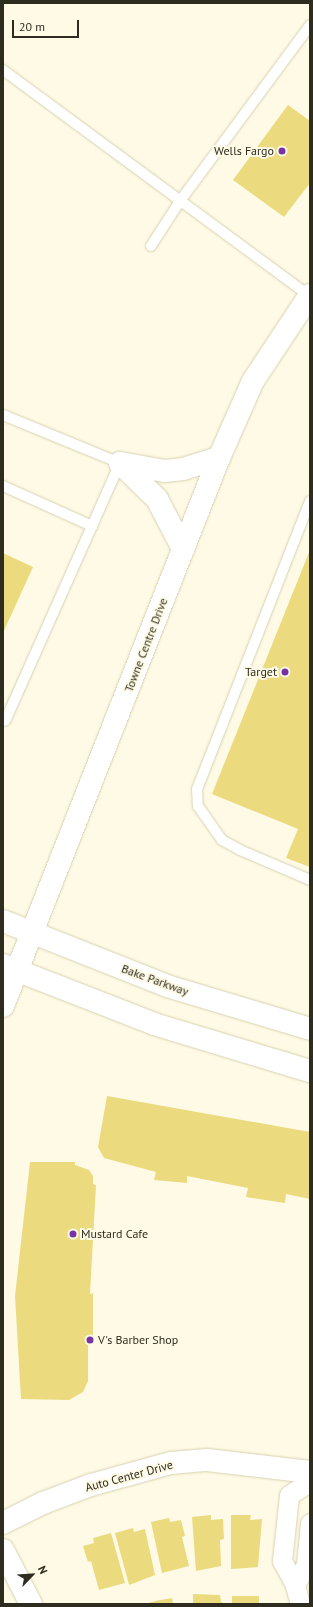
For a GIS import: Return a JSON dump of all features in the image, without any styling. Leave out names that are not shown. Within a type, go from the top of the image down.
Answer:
[{"type":"main road","name":"Towne Centre Drive","points":[[3,1006],[10,968],[32,934],[143,655],[219,458],[253,381],[310,295]]},
{"type":"main road","points":[[120,463],[165,470],[183,469],[219,458]]},
{"type":"main road","points":[[120,463],[157,499],[183,549]]},
{"type":"main road","name":"Bake Parkway","points":[[3,921],[32,934],[167,986],[310,1029]]},
{"type":"main road","points":[[10,968],[154,1024],[310,1071]]},
{"type":"main road","name":"Auto Center Drive","points":[[3,1523],[43,1503],[91,1485],[171,1463],[208,1460],[307,1481]]},
{"type":"main road","points":[[3,1550],[31,1604]]},
{"type":"street","points":[[300,1604],[295,1584],[282,1561],[289,1495],[307,1481]]},
{"type":"street","points":[[295,1584],[306,1564],[310,1524]]},
{"type":"lane","points":[[151,246],[180,201],[310,25]]},
{"type":"lane","points":[[3,70],[310,295]]},
{"type":"lane","points":[[3,415],[120,463],[5,721]]},
{"type":"lane","points":[[3,486],[92,526]]},
{"type":"lane","points":[[310,501],[197,789],[198,806],[222,840],[240,850],[310,880]]},
{"type":"building","name":"Wells Fargo","points":[[288,105],[310,121],[310,183],[284,217],[233,180]]},
{"type":"building","name":"Target","points":[[310,550],[310,867],[286,858],[298,829],[212,794]]},
{"type":"building","points":[[3,553],[33,567],[3,633]]},
{"type":"building","points":[[107,1096],[310,1132],[310,1199],[286,1194],[285,1203],[246,1197],[248,1188],[187,1176],[187,1183],[154,1180],[156,1172],[104,1158],[98,1147]]},
{"type":"building","points":[[30,1162],[75,1162],[75,1165],[89,1170],[93,1176],[93,1184],[96,1185],[90,1294],[93,1293],[93,1337],[88,1338],[88,1381],[83,1392],[69,1400],[21,1399],[15,1296]]},
{"type":"building","points":[[211,1515],[211,1520],[223,1519],[224,1539],[220,1540],[221,1566],[196,1571],[192,1517]]},
{"type":"building","points":[[231,1515],[251,1515],[250,1520],[262,1519],[258,1567],[231,1569]]},
{"type":"building","points":[[169,1518],[170,1522],[181,1520],[185,1536],[182,1537],[189,1566],[162,1573],[151,1522]]},
{"type":"building","points":[[133,1528],[134,1532],[145,1529],[155,1575],[129,1585],[115,1533]]},
{"type":"building","points":[[111,1533],[125,1583],[99,1590],[91,1561],[88,1562],[83,1546],[94,1543],[93,1538]]},
{"type":"building","points":[[193,1594],[220,1595],[221,1602],[225,1604],[193,1604]]},
{"type":"building","points":[[232,1596],[259,1596],[259,1604],[232,1604]]},
{"type":"building","points":[[172,1598],[173,1604],[144,1604],[160,1600]]},
{"type":"place","name":"Wells Fargo","points":[[282,151]]},
{"type":"place","name":"Target","points":[[285,672]]},
{"type":"place","name":"Mustard Cafe","points":[[73,1234]]},
{"type":"place","name":"V's Barber Shop","points":[[90,1340]]}]
